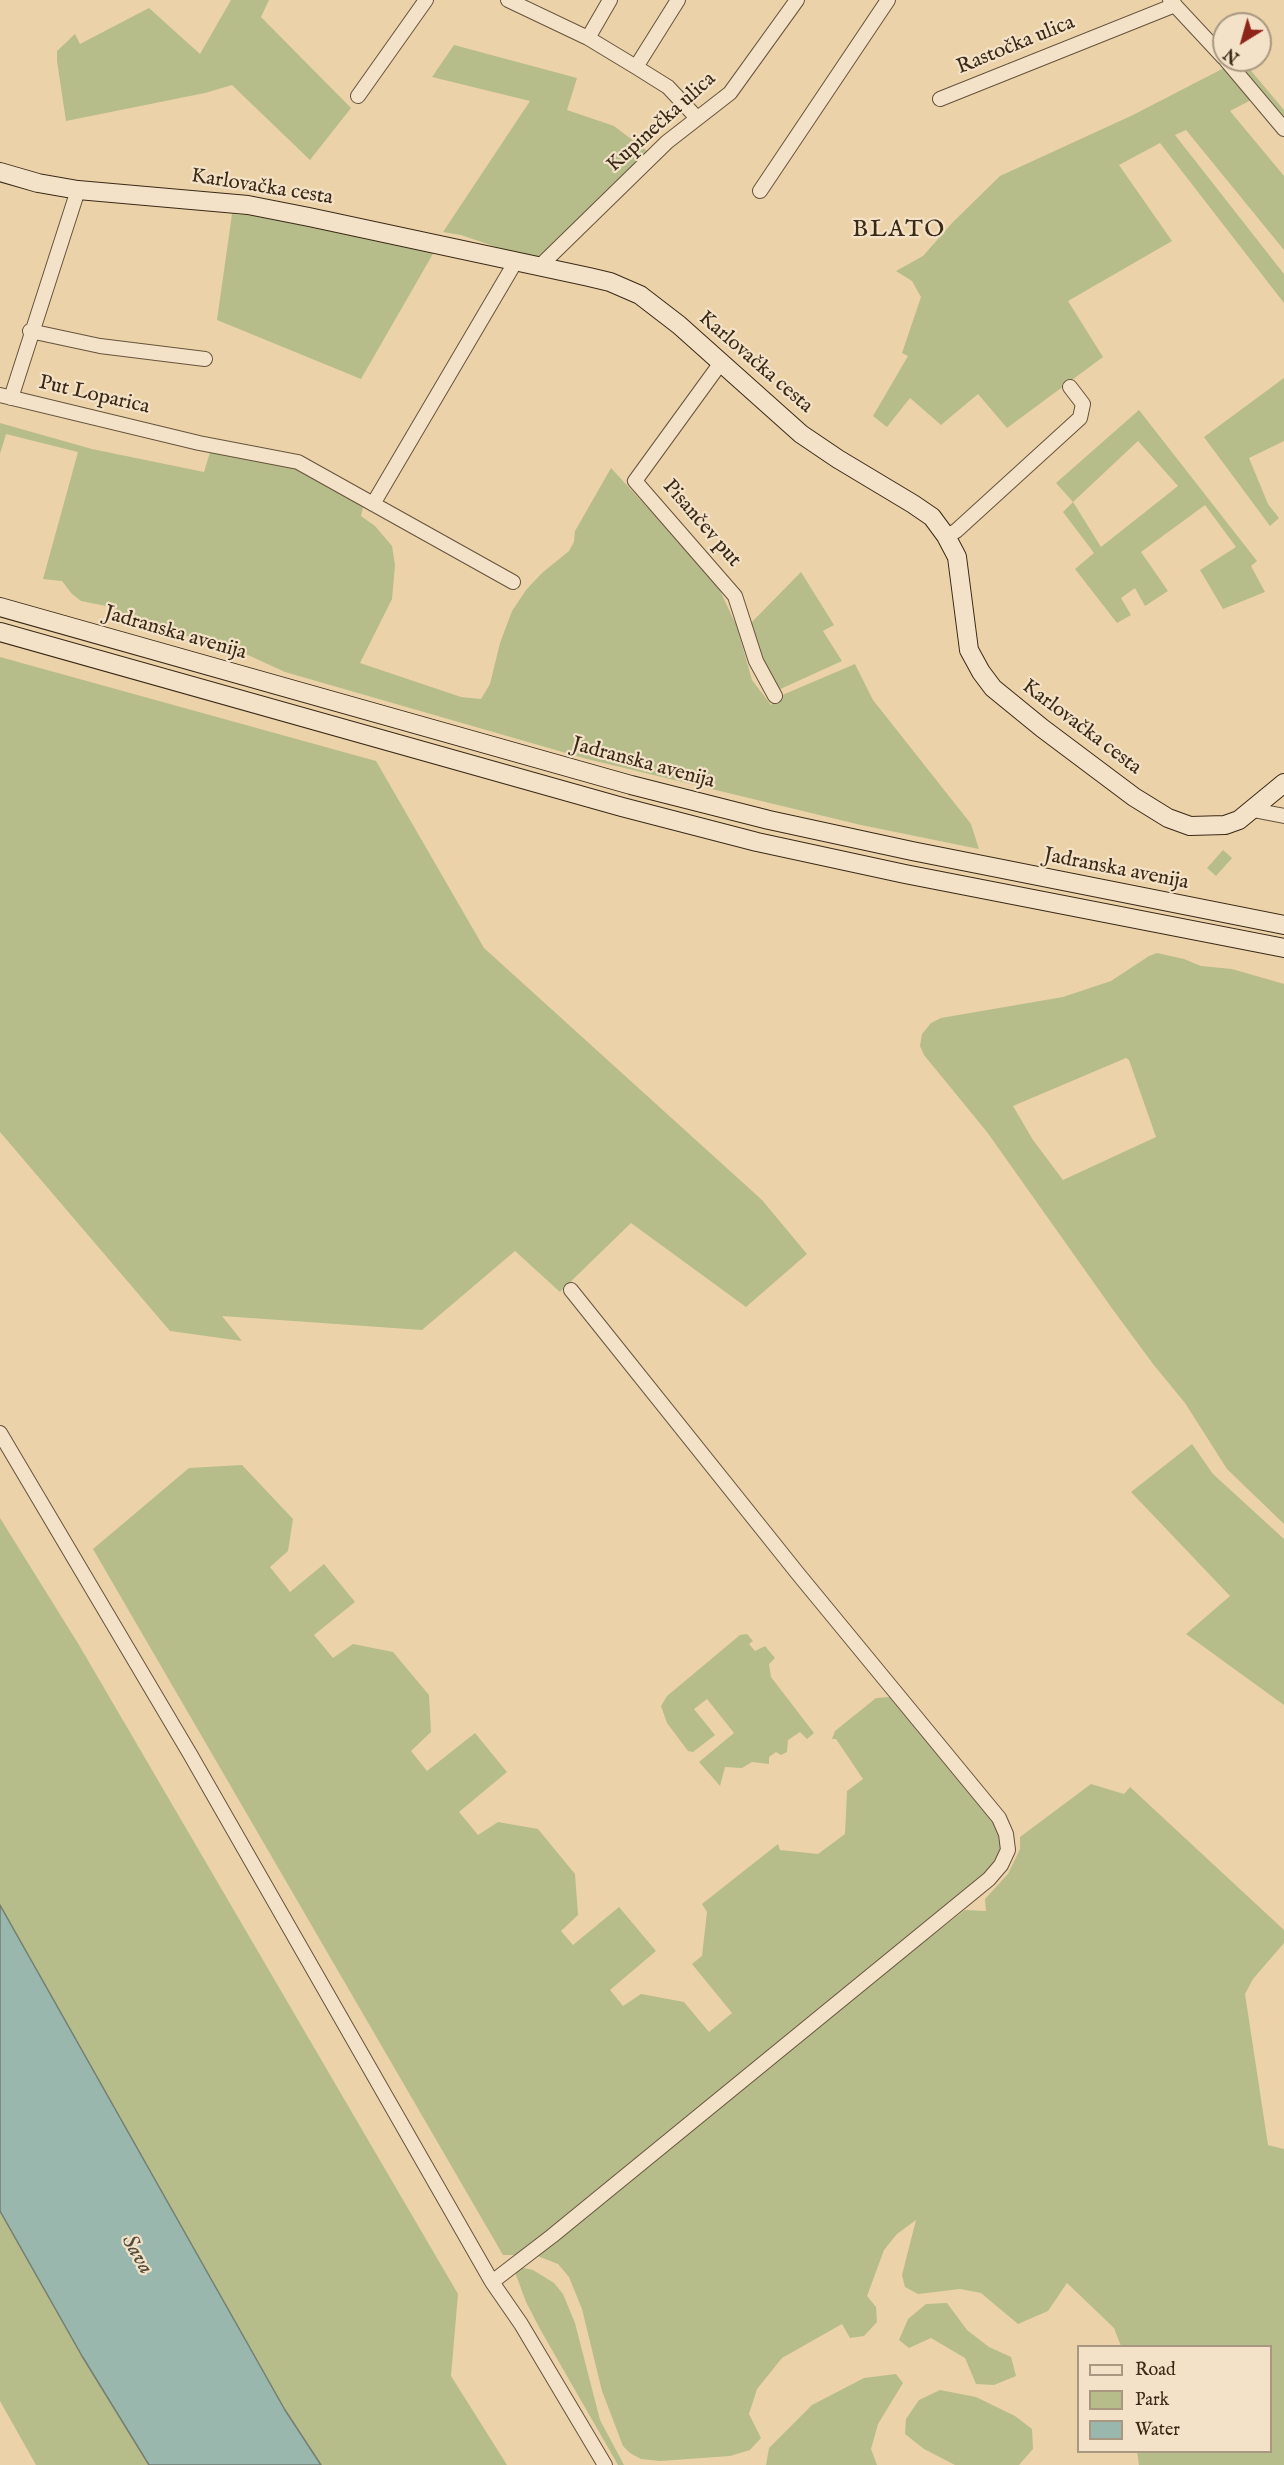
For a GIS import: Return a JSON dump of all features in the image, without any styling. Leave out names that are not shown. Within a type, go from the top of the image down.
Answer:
[{"type":"main road","name":"Karlovačka cesta","points":[[0,172],[38,183],[78,190],[248,205],[610,282],[640,295],[666,314],[801,434],[932,517],[946,536],[958,564],[969,650],[981,672],[1000,694],[1134,797],[1168,818],[1190,826],[1210,827],[1239,820],[1284,783]]},
{"type":"main road","name":"Jadranska avenija","points":[[0,607],[620,782],[769,820],[912,852],[1284,926]]},
{"type":"main road","points":[[0,632],[622,807],[757,842],[905,874],[1284,948]]},
{"type":"street","points":[[358,96],[426,0]]},
{"type":"street","points":[[508,0],[588,38],[636,67],[668,87],[697,118]]},
{"type":"street","points":[[588,38],[610,0]]},
{"type":"street","points":[[636,67],[678,0]]},
{"type":"street","name":"Kupinečka ulica","points":[[540,266],[667,142],[730,93],[797,0]]},
{"type":"street","points":[[760,191],[888,0]]},
{"type":"street","name":"Rastočka ulica","points":[[940,99],[1173,2],[1212,45]]},
{"type":"street","name":"Rastočka ulica","points":[[1236,72],[1284,129]]},
{"type":"street","name":"Put Loparica","points":[[78,190],[30,331],[5,396],[199,443],[298,462],[373,504]]},
{"type":"street","points":[[513,582],[373,504],[516,261]]},
{"type":"street","points":[[30,331],[100,346],[205,359]]},
{"type":"street","name":"Pisančev put","points":[[720,364],[636,481],[735,596],[756,661],[775,696]]},
{"type":"street","points":[[946,536],[956,531],[1080,418],[1083,404],[1070,387]]},
{"type":"street","points":[[1253,810],[1284,816]]},
{"type":"street","points":[[492,2282],[552,2236],[989,1879],[1001,1865],[1008,1850],[1006,1834],[999,1818],[799,1575],[571,1290]]},
{"type":"street","points":[[0,1433],[258,1872],[492,2282],[521,2324],[606,2465]]},
{"type":"green space","points":[[231,0],[269,0],[261,17],[351,108],[310,160],[232,85],[205,93],[66,121],[57,51],[75,34],[80,44],[149,8],[200,54]]},
{"type":"green space","points":[[454,45],[577,78],[567,110],[614,126],[647,151],[550,250],[541,256],[535,257],[508,251],[461,235],[443,232],[530,101],[432,77]]},
{"type":"green space","points":[[1216,72],[1228,72],[1253,99],[1230,111],[1284,176],[1284,250],[1186,130],[1175,135],[1284,274],[1284,303],[1160,143],[1119,165],[1172,241],[1068,301],[1103,357],[1007,428],[978,394],[941,425],[910,398],[887,427],[873,416],[908,356],[902,353],[921,297],[912,281],[896,271],[923,256],[953,222],[1000,176],[1133,115]]},
{"type":"green space","points":[[1237,72],[1252,72],[1284,110],[1284,125]]},
{"type":"green space","points":[[232,214],[274,217],[434,252],[361,379],[217,320]]},
{"type":"green space","points":[[1284,378],[1284,441],[1249,458],[1268,504],[1279,518],[1270,526],[1204,437]]},
{"type":"green space","points":[[1139,410],[1257,561],[1251,566],[1265,592],[1223,609],[1200,570],[1236,547],[1205,505],[1141,552],[1168,591],[1145,606],[1135,588],[1121,598],[1131,615],[1117,623],[1075,569],[1094,553],[1063,512],[1073,502],[1056,483]],"holes":[[[1138,441],[1178,486],[1101,547],[1073,502]]]},
{"type":"green space","points":[[0,423],[92,449],[204,472],[211,449],[282,462],[364,503],[361,516],[375,526],[392,546],[395,565],[392,599],[360,663],[461,697],[481,699],[490,684],[500,643],[512,611],[526,590],[542,573],[569,551],[574,542],[575,531],[611,468],[716,582],[737,627],[752,680],[771,705],[780,696],[855,664],[873,700],[971,824],[979,849],[861,825],[587,759],[285,672],[237,650],[151,626],[111,607],[81,601],[62,581],[43,579],[78,452],[6,434],[0,454]]},
{"type":"green space","points":[[801,572],[834,625],[823,631],[842,661],[776,691],[763,669],[749,625]]},
{"type":"green space","points":[[0,657],[376,761],[484,948],[762,1200],[807,1254],[746,1307],[631,1223],[560,1292],[515,1251],[422,1330],[222,1316],[242,1341],[170,1331],[0,1132]]},
{"type":"green space","points":[[1223,850],[1232,858],[1216,876],[1207,868]]},
{"type":"green space","points":[[1157,953],[1184,959],[1201,966],[1232,969],[1284,984],[1284,1524],[1227,1469],[1185,1403],[1111,1307],[987,1132],[924,1055],[920,1046],[922,1034],[931,1023],[941,1018],[1063,997],[1111,981]],"holes":[[[1126,1058],[1129,1060],[1156,1137],[1063,1180],[1033,1140],[1013,1106]]]},
{"type":"green space","points":[[1192,1444],[1213,1474],[1284,1539],[1284,1705],[1186,1634],[1230,1596],[1131,1492]]},
{"type":"green space","points":[[242,1465],[293,1519],[288,1551],[270,1567],[290,1592],[324,1564],[355,1602],[314,1635],[333,1658],[353,1644],[393,1652],[429,1695],[431,1732],[411,1751],[427,1771],[475,1733],[507,1772],[459,1812],[478,1835],[498,1822],[538,1829],[575,1874],[578,1915],[561,1931],[573,1945],[619,1907],[656,1951],[610,1990],[623,2006],[641,1994],[684,2002],[709,2032],[732,2013],[692,1964],[702,1956],[707,1912],[702,1904],[778,1844],[780,1850],[818,1854],[845,1834],[847,1791],[863,1779],[836,1739],[832,1739],[835,1731],[876,1698],[889,1697],[898,1701],[1001,1830],[1003,1844],[997,1862],[984,1876],[556,2226],[515,2255],[503,2255],[93,1549],[189,1468]]},
{"type":"green space","points":[[0,1518],[79,1645],[458,2294],[451,2376],[507,2465],[321,2465],[285,2410],[0,1905]]},
{"type":"green space","points":[[747,1634],[753,1641],[749,1644],[755,1651],[765,1646],[775,1658],[769,1664],[771,1677],[814,1733],[807,1739],[800,1732],[788,1740],[787,1752],[781,1755],[776,1752],[769,1757],[769,1764],[752,1762],[742,1768],[725,1767],[720,1786],[699,1762],[734,1733],[707,1699],[694,1709],[715,1735],[693,1752],[688,1751],[667,1723],[661,1706],[667,1696],[740,1635]]},
{"type":"green space","points":[[1091,1784],[1124,1794],[1130,1787],[1284,1930],[1284,1943],[1253,1979],[1245,1994],[1268,2145],[1284,2149],[1284,2465],[1139,2465],[1137,2453],[1272,2453],[1272,2345],[1121,2345],[1114,2328],[1067,2283],[1048,2311],[1018,2324],[981,2293],[960,2289],[918,2294],[905,2287],[902,2275],[916,2220],[897,2234],[884,2250],[867,2296],[876,2307],[877,2322],[864,2336],[850,2338],[842,2324],[782,2358],[757,2389],[749,2414],[761,2438],[750,2450],[730,2456],[660,2461],[641,2459],[630,2453],[623,2446],[602,2391],[582,2309],[569,2277],[558,2264],[535,2255],[814,2027],[965,1910],[986,1911],[985,1899],[1008,1874],[1020,1849],[1020,1837]]},
{"type":"green space","points":[[0,2211],[82,2356],[149,2465],[36,2465],[0,2401]]},
{"type":"green space","points":[[520,2267],[533,2270],[554,2283],[563,2294],[575,2323],[600,2420],[624,2465],[618,2465],[540,2329],[526,2302],[515,2272]]},
{"type":"green space","points":[[947,2303],[967,2330],[989,2347],[1011,2357],[1016,2376],[994,2385],[976,2384],[965,2358],[931,2338],[909,2348],[899,2340],[908,2319],[926,2304]]},
{"type":"green space","points":[[896,2374],[903,2383],[878,2424],[871,2449],[877,2465],[766,2465],[769,2448],[812,2405],[864,2378]]},
{"type":"green space","points":[[940,2390],[976,2397],[1015,2416],[1032,2429],[1033,2449],[1019,2465],[955,2465],[924,2449],[905,2434],[906,2419],[919,2400]]},
{"type":"water","name":"Sava","points":[[0,1905],[285,2410],[321,2465],[149,2465],[82,2356],[0,2211]]},
{"type":"district","name":"BLATO","points":[[899,231]]}]
